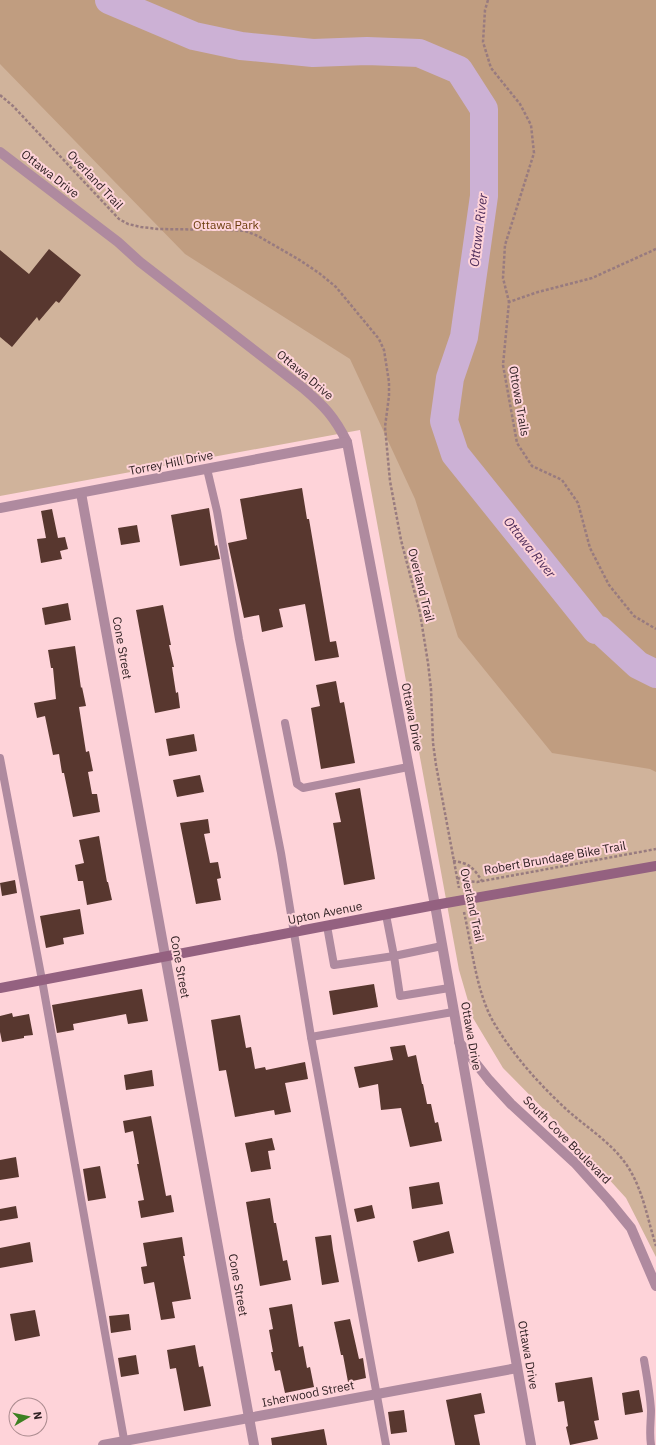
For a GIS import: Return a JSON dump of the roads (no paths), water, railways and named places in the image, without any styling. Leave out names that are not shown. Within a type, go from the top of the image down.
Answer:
[{"type":"street","name":"Ottawa Drive","points":[[0,152],[118,242],[140,262],[303,388],[324,406],[338,424],[347,442],[435,905],[531,1445]]},
{"type":"street","name":"Torrey Hill Drive","points":[[0,508],[347,442]]},
{"type":"street","name":"Cone Street","points":[[81,493],[254,1445]]},
{"type":"street","name":"Upton Avenue","points":[[0,988],[435,905],[656,866]]},
{"type":"street","name":"South Cove Boulevard","points":[[459,1042],[489,1080],[511,1104],[575,1163],[631,1228],[656,1286]]},
{"type":"street","name":"Isherwood Street","points":[[103,1445],[125,1443],[249,1418],[517,1368]]},
{"type":"lane","points":[[207,469],[217,511],[239,639],[279,845],[311,1037],[386,1445]]},
{"type":"lane","points":[[285,723],[297,784],[303,788],[408,767]]},
{"type":"lane","points":[[0,758],[42,980],[125,1443]]},
{"type":"lane","points":[[386,915],[400,996],[449,988]]},
{"type":"lane","points":[[327,926],[334,965],[394,956],[442,946]]},
{"type":"lane","points":[[311,1037],[453,1012]]},
{"type":"lane","points":[[644,1360],[649,1386],[651,1445]]},
{"type":"waterway","name":"Ottawa River","points":[[109,0],[194,36],[241,46],[313,53],[367,51],[419,53],[459,70],[484,109],[484,196],[464,337],[450,378],[444,421],[455,454],[596,630],[600,630],[638,665],[656,674]]},
{"type":"park label","name":"Ottawa Park","points":[[226,225]]}]
